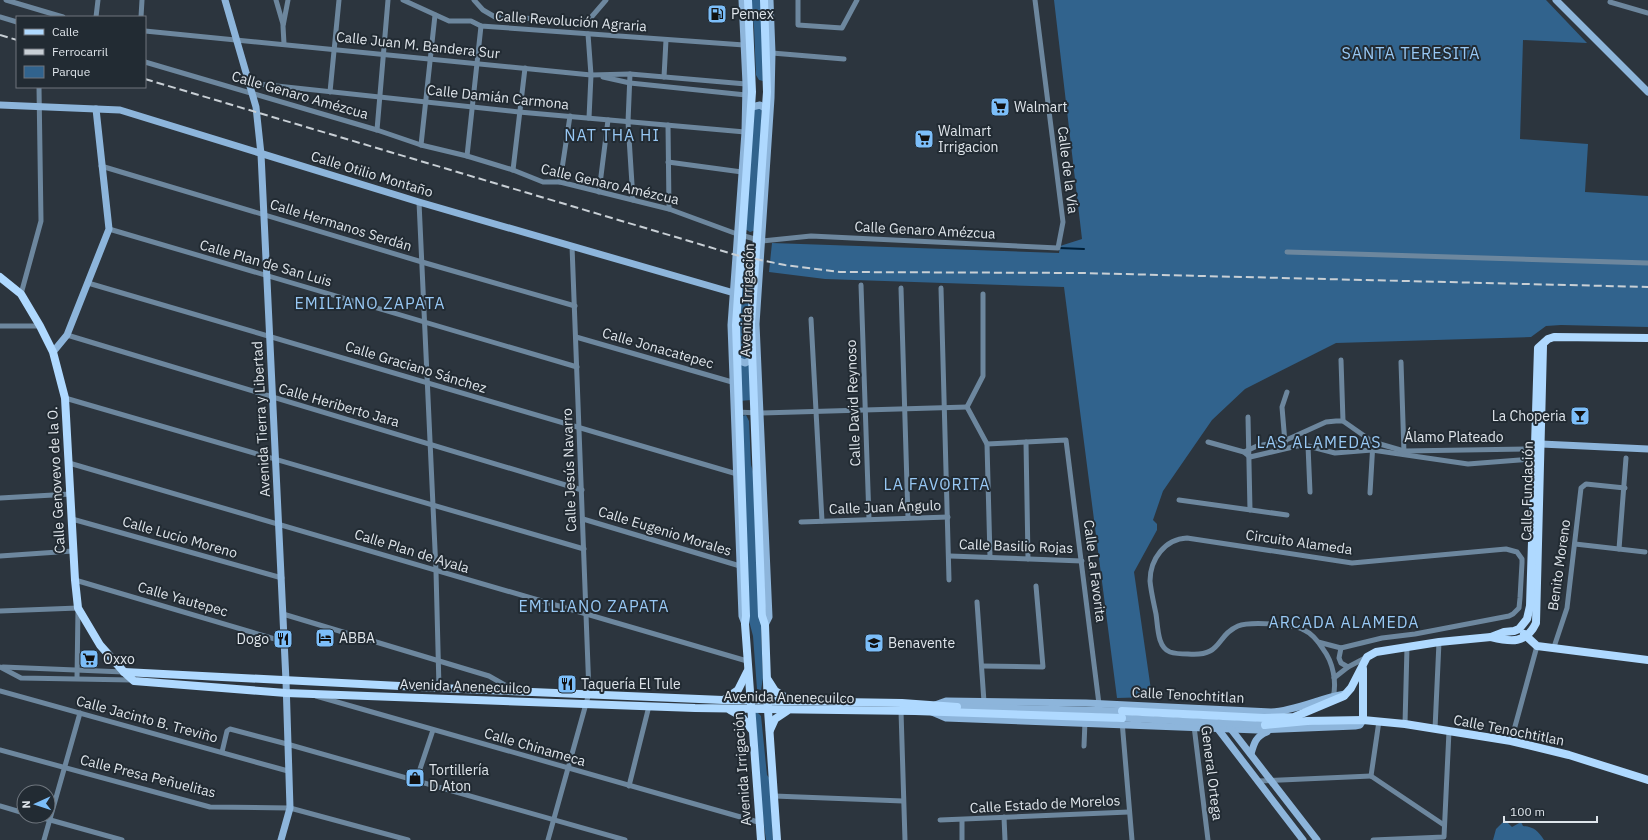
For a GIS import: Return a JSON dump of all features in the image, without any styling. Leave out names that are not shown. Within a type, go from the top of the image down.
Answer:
[{"type":"main road","name":"Avenida Irrigación","points":[[748,0],[752,92],[736,325],[742,565],[758,822],[761,840]]},
{"type":"main road","name":"Avenida Irrigación","points":[[764,0],[767,92],[751,324],[759,563],[762,616],[765,625],[768,705],[777,840]]},
{"type":"main road","name":"Calle Genovevo de la O.","points":[[0,277],[21,294],[40,326],[53,352],[65,398],[70,463],[73,551],[78,608],[100,645],[124,672],[134,680]]},
{"type":"main road","points":[[1544,341],[1554,338],[1648,338]]},
{"type":"main road","name":"Calle Fundación","points":[[1527,637],[1536,623],[1540,497],[1536,452],[1536,355],[1538,348],[1544,341]]},
{"type":"main road","name":"Calle Fundación","points":[[1519,629],[1527,619],[1530,606],[1536,452],[1542,351],[1544,341]]},
{"type":"main road","points":[[1266,725],[1294,717],[1349,691],[1367,657],[1376,652],[1439,642],[1491,637],[1519,629],[1537,646],[1648,660]]},
{"type":"main road","points":[[1491,637],[1505,640],[1527,637]]},
{"type":"main road","points":[[723,700],[738,690],[748,665]]},
{"type":"main road","points":[[1363,666],[1363,720]]},
{"type":"main road","name":"Avenida Anenecuilco","points":[[124,672],[286,681],[750,701],[787,710],[901,711],[932,709]]},
{"type":"main road","points":[[767,677],[775,691],[780,696],[790,700]]},
{"type":"main road","name":"Avenida Anenecuilco","points":[[134,680],[286,693],[649,706],[751,709],[790,700],[932,709],[1122,714]]},
{"type":"main road","points":[[727,708],[741,716],[752,730]]},
{"type":"main road","points":[[770,730],[775,718],[787,710]]},
{"type":"main road","name":"Calle Tenochtitlan","points":[[1122,714],[1266,725],[1307,721],[1363,720],[1405,724],[1511,741],[1569,755],[1648,780]]},
{"type":"street","points":[[6,0],[60,16]]},
{"type":"street","points":[[96,16],[98,0]]},
{"type":"street","points":[[141,16],[142,0]]},
{"type":"street","name":"Avenida Tierra y Libertad","points":[[225,0],[253,95],[262,154],[285,642],[290,808],[281,840]]},
{"type":"street","points":[[276,0],[284,26]]},
{"type":"street","points":[[284,44],[284,26],[288,0]]},
{"type":"street","points":[[330,92],[339,0]]},
{"type":"street","points":[[377,130],[388,0]]},
{"type":"street","name":"Calle Revolución Agraria","points":[[403,0],[449,21],[471,21],[481,26],[744,45]]},
{"type":"street","points":[[474,0],[483,10],[495,17],[588,21],[606,0]]},
{"type":"street","name":"Avenida Irrigación","points":[[742,0],[746,84],[745,132],[731,325],[732,382],[742,565]]},
{"type":"street","name":"Avenida Irrigación","points":[[765,625],[769,617],[756,324],[770,113],[772,53],[770,0]]},
{"type":"street","points":[[798,0],[798,25],[842,28],[857,0]]},
{"type":"street","name":"Calle de la Vía","points":[[1035,0],[1063,222],[1058,248]]},
{"type":"street","points":[[1556,0],[1648,92]]},
{"type":"street","points":[[1610,2],[1648,13]]},
{"type":"street","points":[[421,145],[435,15]]},
{"type":"street","points":[[0,17],[16,22]]},
{"type":"street","points":[[466,156],[473,107],[476,62],[481,26]]},
{"type":"street","name":"Calle Juan M. Bandera Sur","points":[[146,31],[431,59],[476,62],[593,75],[630,83],[746,95]]},
{"type":"street","points":[[588,34],[593,75],[589,118]]},
{"type":"street","points":[[664,77],[666,40]]},
{"type":"street","points":[[772,53],[844,59]]},
{"type":"street","name":"Calle Genaro Amézcua","points":[[146,62],[253,95],[377,130],[421,145],[513,170],[543,182],[560,182],[669,209],[737,234],[762,241],[811,236],[1058,248]]},
{"type":"street","points":[[513,170],[525,68]]},
{"type":"street","points":[[630,74],[628,122],[633,200]]},
{"type":"street","name":"Calle Juan M. Bandera Sur","points":[[593,75],[630,74],[746,84]]},
{"type":"street","name":"Calle Damián Carmona","points":[[249,83],[520,112],[745,132]]},
{"type":"street","points":[[21,294],[41,221],[39,88]]},
{"type":"street","name":"Calle Otilio Montaño","points":[[0,105],[120,110],[419,202],[734,293]]},
{"type":"street","points":[[745,111],[749,108],[760,105],[770,113]]},
{"type":"street","points":[[53,352],[67,335],[109,229],[96,109]]},
{"type":"street","points":[[560,182],[570,116]]},
{"type":"street","points":[[599,192],[608,120]]},
{"type":"street","points":[[668,125],[669,209]]},
{"type":"street","points":[[668,162],[742,172]]},
{"type":"street","name":"Calle Hermanos Serdán","points":[[101,166],[575,306]]},
{"type":"street","points":[[419,202],[436,571],[439,688]]},
{"type":"street","name":"Calle Plan de San Luis","points":[[109,229],[577,367]]},
{"type":"street","name":"Calle Jesús Navarro","points":[[548,840],[581,727],[589,693],[572,246]]},
{"type":"street","points":[[1287,252],[1648,263]]},
{"type":"street","points":[[735,272],[744,267],[749,268],[754,270],[759,277]]},
{"type":"street","name":"Calle Graciano Sánchez","points":[[88,283],[737,474]]},
{"type":"street","name":"Calle David Reynoso","points":[[861,286],[869,519]]},
{"type":"street","points":[[901,288],[908,518]]},
{"type":"street","points":[[941,288],[950,580]]},
{"type":"street","points":[[967,407],[984,376],[983,294]]},
{"type":"street","points":[[812,318],[822,521]]},
{"type":"street","points":[[0,326],[40,326]]},
{"type":"street","name":"Calle Heriberto Jara","points":[[67,335],[582,490]]},
{"type":"street","name":"Calle Jonacatepec","points":[[576,337],[732,382]]},
{"type":"street","points":[[732,355],[735,360],[745,363],[757,357]]},
{"type":"street","points":[[1244,452],[1250,449],[1284,441],[1326,422],[1343,421],[1341,360]]},
{"type":"street","points":[[1401,362],[1404,453]]},
{"type":"street","points":[[1287,392],[1282,407],[1284,441],[1287,448]]},
{"type":"street","points":[[65,398],[276,458],[584,550]]},
{"type":"street","points":[[734,412],[759,413],[967,407]]},
{"type":"street","points":[[967,407],[987,444],[990,557]]},
{"type":"street","points":[[1248,417],[1250,449],[1250,510]]},
{"type":"street","name":"Álamo Plateado","points":[[1343,421],[1373,442],[1404,453],[1536,452]]},
{"type":"street","name":"Calle La Favorita","points":[[1026,442],[1066,440],[1100,704]]},
{"type":"street","points":[[987,444],[1026,442],[1028,559]]},
{"type":"street","points":[[1208,442],[1244,452],[1250,457]]},
{"type":"street","points":[[1370,493],[1373,442]]},
{"type":"street","points":[[1308,446],[1310,492]]},
{"type":"street","name":"Álamo Plateado","points":[[1250,457],[1287,448],[1308,446],[1335,453],[1372,450],[1404,453],[1468,464],[1536,452]]},
{"type":"street","points":[[1540,497],[1537,492],[1536,452],[1648,449]]},
{"type":"street","points":[[1619,549],[1625,488],[1626,458]]},
{"type":"street","name":"Calle Plan de Ayala","points":[[70,463],[279,523],[748,665]]},
{"type":"street","name":"Benito Moreno","points":[[1554,647],[1567,608],[1582,485],[1586,484],[1625,488]]},
{"type":"street","points":[[0,498],[71,494]]},
{"type":"street","points":[[1179,500],[1286,514]]},
{"type":"street","name":"Calle Juan Ángulo","points":[[801,522],[948,517]]},
{"type":"street","name":"Calle Lucio Moreno","points":[[72,519],[282,578]]},
{"type":"street","name":"Calle Eugenio Morales","points":[[583,520],[742,565]]},
{"type":"street","name":"Circuito Alameda","points":[[1318,642],[1341,648],[1382,638],[1429,632],[1504,618],[1513,614],[1518,608],[1522,563],[1520,555],[1517,552],[1506,549],[1352,563],[1187,538],[1175,540],[1167,544],[1158,555],[1152,570],[1150,582],[1160,641],[1167,650],[1178,654],[1204,655],[1215,649],[1231,631],[1243,625],[1267,624],[1298,627],[1311,634],[1330,661],[1334,678],[1332,699]]},
{"type":"street","points":[[1575,544],[1645,552]]},
{"type":"street","points":[[0,556],[73,551]]},
{"type":"street","name":"Calle Basilio Rojas","points":[[950,556],[1082,561]]},
{"type":"street","name":"Calle Yautepec","points":[[75,580],[285,642]]},
{"type":"street","points":[[982,666],[1043,667],[1036,586]]},
{"type":"street","points":[[977,602],[984,702]]},
{"type":"street","points":[[0,611],[78,608]]},
{"type":"street","name":"Calle Genovevo de la O.","points":[[77,678],[78,608]]},
{"type":"street","points":[[283,614],[489,676],[515,691]]},
{"type":"street","points":[[1435,729],[1439,642]]},
{"type":"street","points":[[1511,741],[1537,646]]},
{"type":"street","points":[[1405,724],[1407,647]]},
{"type":"street","points":[[1341,648],[1339,658],[1341,662],[1348,667]]},
{"type":"street","points":[[1334,678],[1348,667],[1367,657]]},
{"type":"street","name":"Avenida Anenecuilco","points":[[0,667],[124,672]]},
{"type":"street","name":"Avenida Anenecuilco","points":[[0,667],[21,678],[134,680]]},
{"type":"street","name":"Calle Jacinto B. Treviño","points":[[0,691],[288,771]]},
{"type":"street","points":[[1349,691],[1358,692],[1363,698]]},
{"type":"street","name":"Calle Chinameca","points":[[305,693],[569,770],[758,822]]},
{"type":"street","name":"Calle Tenochtitlan","points":[[1122,714],[1192,708],[1285,712],[1332,699]]},
{"type":"street","name":"Avenida Anenecuilco","points":[[946,701],[1086,703],[1100,704],[1122,714],[1085,723],[946,718],[932,709],[946,701]]},
{"type":"street","points":[[1084,746],[1086,703]]},
{"type":"street","points":[[629,786],[649,706]]},
{"type":"street","name":"General Ortega","points":[[1192,708],[1208,840]]},
{"type":"street","points":[[1209,709],[1218,729],[1303,840]]},
{"type":"street","points":[[1221,710],[1231,729],[1317,840]]},
{"type":"street","points":[[901,711],[905,840]]},
{"type":"street","points":[[56,797],[80,713]]},
{"type":"street","points":[[1122,714],[1132,840]]},
{"type":"street","name":"Calle Tenochtitlan","points":[[1122,714],[1194,727],[1218,729],[1266,725]]},
{"type":"street","points":[[1371,776],[1379,721]]},
{"type":"street","points":[[1251,754],[1254,743],[1266,725]]},
{"type":"street","points":[[222,752],[227,731],[230,729],[625,840]]},
{"type":"street","points":[[416,781],[432,730]]},
{"type":"street","points":[[1373,840],[1444,837],[1449,731]]},
{"type":"street","name":"Calle Presa Peñuelitas","points":[[0,750],[210,807],[290,808],[408,840]]},
{"type":"street","points":[[1258,781],[1371,776],[1444,825]]},
{"type":"street","points":[[774,796],[904,801]]},
{"type":"street","points":[[0,806],[16,811]]},
{"type":"street","name":"Calle Estado de Morelos","points":[[940,820],[1129,812]]},
{"type":"street","points":[[1004,817],[1005,840]]},
{"type":"street","points":[[962,820],[962,840]]},
{"type":"street","points":[[56,822],[122,840]]},
{"type":"street","points":[[44,840],[48,824]]},
{"type":"green space","points":[[750,0],[761,0],[763,81],[759,80],[756,75],[754,27]]},
{"type":"green space","points":[[1054,0],[1546,0],[1587,43],[1523,40],[1520,139],[1588,144],[1585,192],[1648,196],[1648,327],[1561,325],[1546,326],[1531,337],[1336,343],[1245,389],[1212,420],[1163,491],[1153,520],[1157,524],[1157,530],[1134,572],[1152,697],[1117,698],[1064,287],[825,279],[769,272],[772,243],[1059,253],[1060,246],[1082,239]]},
{"type":"green space","points":[[760,102],[762,108],[756,230],[750,232],[745,229],[754,104]]},
{"type":"green space","points":[[746,264],[752,266],[751,400],[739,401],[738,346],[743,265]]},
{"type":"green space","points":[[746,415],[749,421],[751,465],[755,478],[763,678],[761,690],[757,689],[753,636],[748,617],[742,416]]},
{"type":"green space","points":[[757,712],[761,716],[767,775],[770,779],[773,840],[766,840],[760,797],[755,713]]},
{"type":"green space","points":[[1505,820],[1512,827],[1521,822],[1523,826],[1530,827],[1535,830],[1544,840],[1493,840],[1496,829]]},
{"type":"waterway","points":[[1059,248],[1084,249]]},
{"type":"railway","points":[[0,35],[16,40]]},
{"type":"railway","points":[[146,79],[736,255],[785,265],[840,272],[1081,273],[1648,287]]},
{"type":"place","name":"Pemex","points":[[717,14]]},
{"type":"place","name":"Walmart","points":[[1000,107]]},
{"type":"place","name":"Walmart Irrigacion","points":[[924,139]]},
{"type":"place","name":"La Choperia","points":[[1580,416]]},
{"type":"place","name":"ABBA","points":[[325,638]]},
{"type":"place","name":"Dogo","points":[[283,639]]},
{"type":"place","name":"Benavente","points":[[874,643]]},
{"type":"place","name":"Oxxo","points":[[89,659]]},
{"type":"place","name":"Taquería El Tule","points":[[567,684]]},
{"type":"place","name":"Tortillería D Aton","points":[[415,778]]},
{"type":"district","name":"SANTA TERESITA","points":[[1411,53]]},
{"type":"district","name":"NAT THA HI","points":[[612,135]]},
{"type":"district","name":"EMILIANO ZAPATA","points":[[370,303]]},
{"type":"district","name":"LAS ALAMEDAS","points":[[1319,442]]},
{"type":"district","name":"LA FAVORITA","points":[[937,484]]},
{"type":"district","name":"EMILIANO ZAPATA","points":[[594,606]]},
{"type":"district","name":"ARCADA ALAMEDA","points":[[1344,622]]}]
